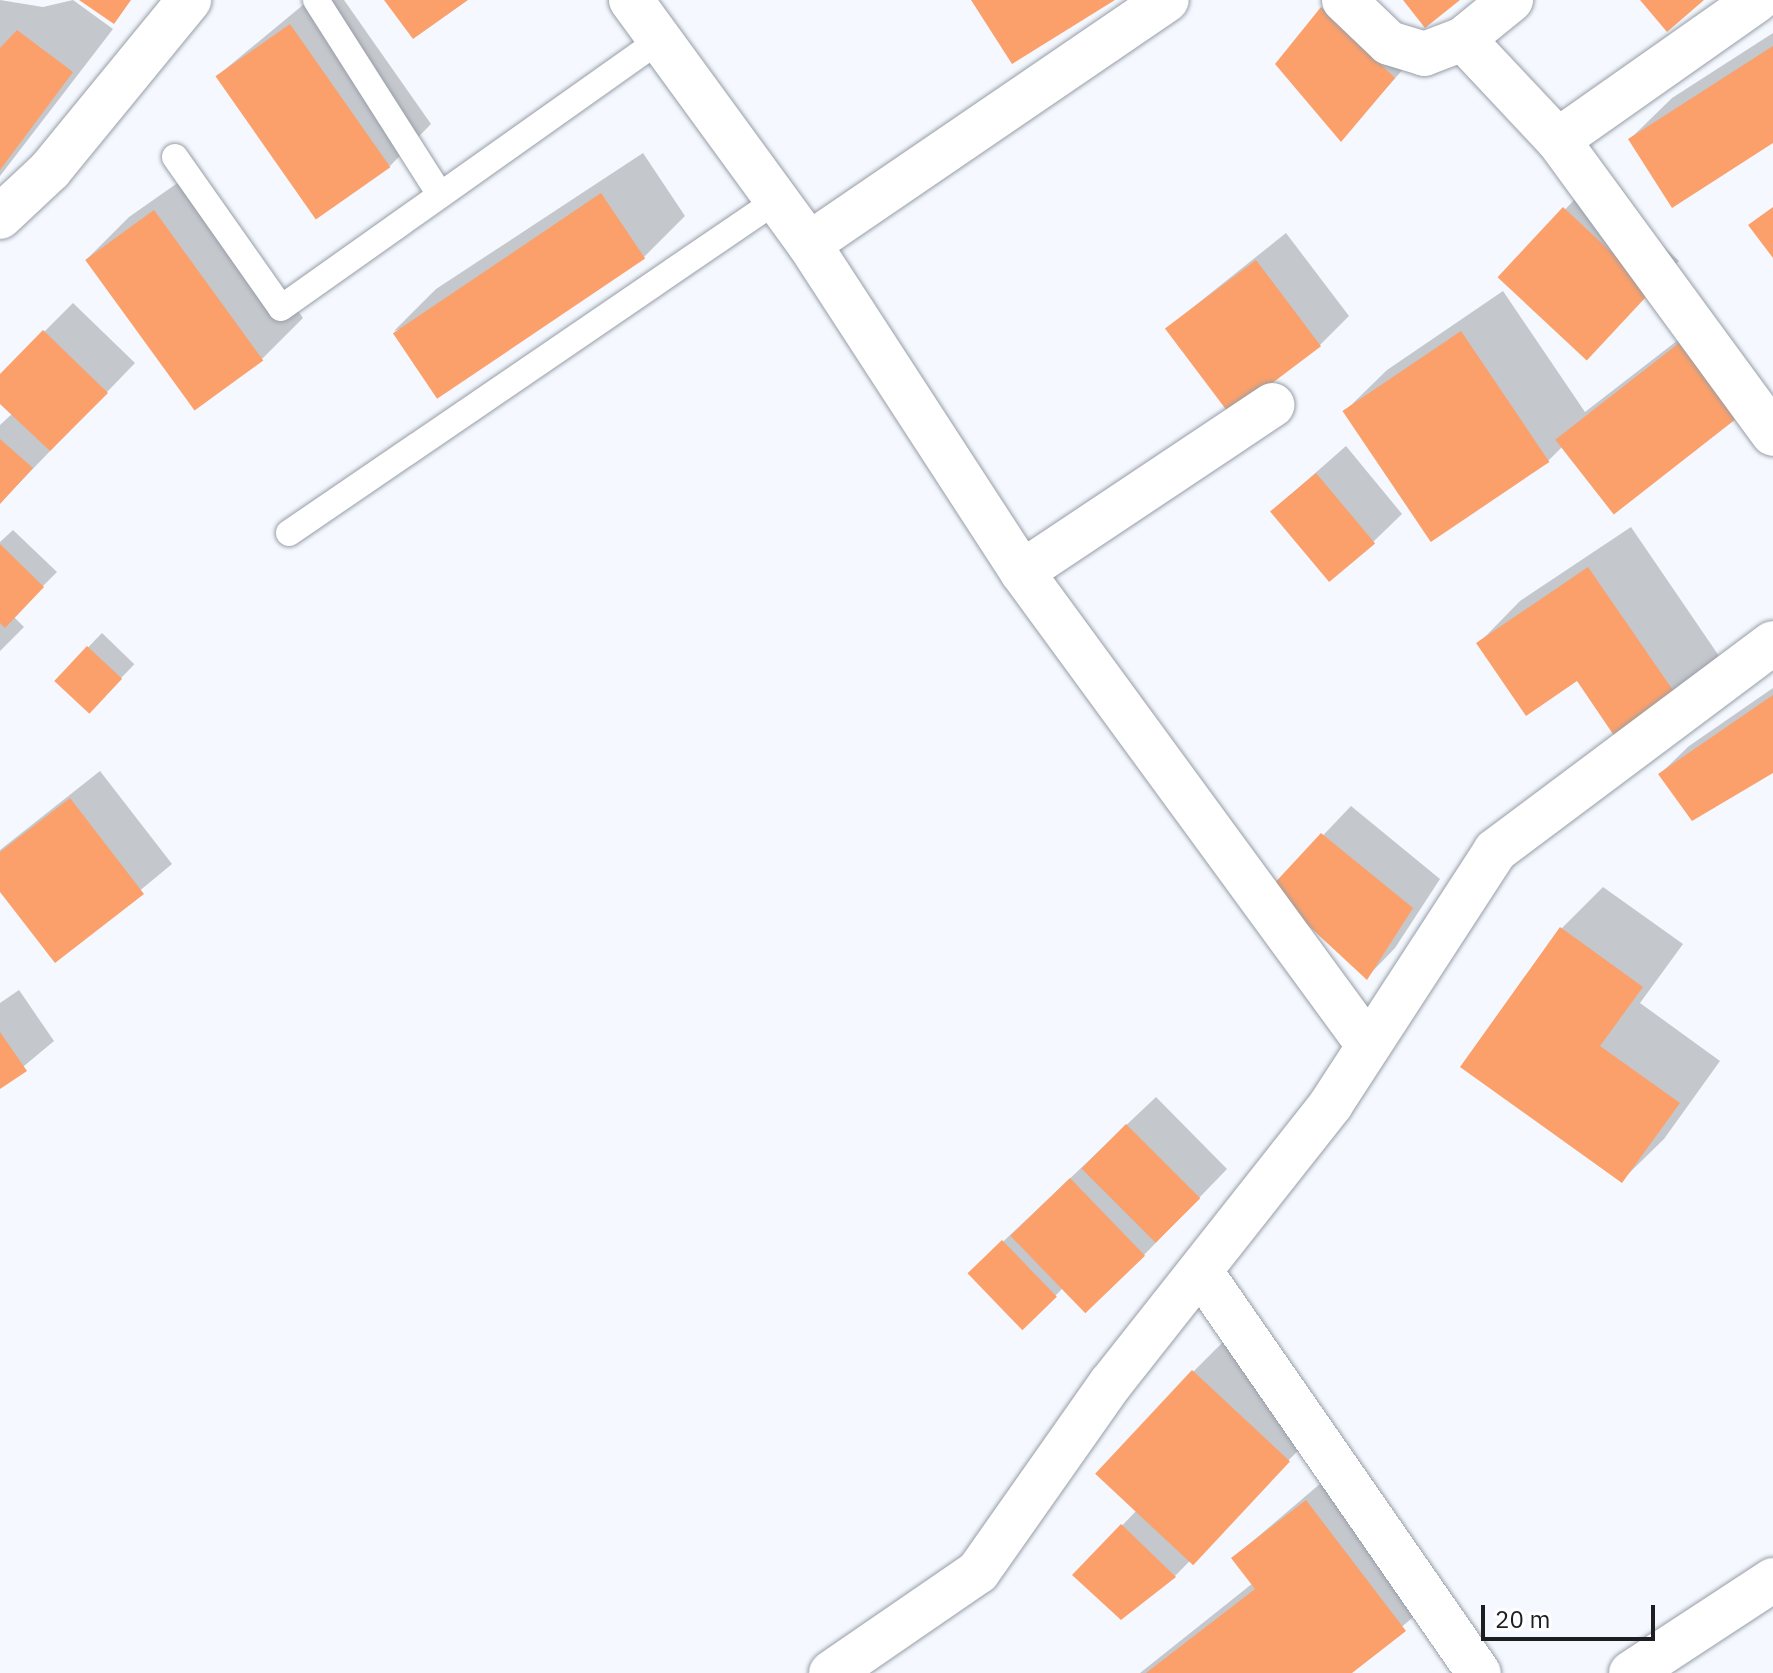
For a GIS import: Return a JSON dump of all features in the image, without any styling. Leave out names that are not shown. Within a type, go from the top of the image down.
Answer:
[{"type":"street","points":[[0,217],[50,170],[189,0]]},
{"type":"street","points":[[631,0],[809,244],[1022,572],[1366,1042]]},
{"type":"street","points":[[809,244],[1167,0]]},
{"type":"street","points":[[1344,0],[1389,43],[1424,54],[1463,39],[1511,0]]},
{"type":"street","points":[[1558,140],[1757,0]]},
{"type":"street","points":[[1463,39],[1558,140],[1773,434]]},
{"type":"street","points":[[1022,572],[1272,405]]},
{"type":"street","points":[[831,1673],[978,1572],[1111,1383],[1331,1104],[1366,1042],[1495,851],[1773,643]]},
{"type":"street","points":[[1201,1272],[1479,1673]]},
{"type":"street","points":[[1631,1673],[1773,1580]]},
{"type":"lane","points":[[316,0],[440,195]]},
{"type":"lane","points":[[175,157],[281,308],[660,40]]},
{"type":"lane","points":[[289,533],[777,200]]},
{"type":"building","points":[[79,0],[131,0],[114,24]]},
{"type":"building","points":[[384,0],[468,0],[413,39]]},
{"type":"building","points":[[971,0],[1115,0],[1012,64]]},
{"type":"building","points":[[1403,0],[1460,0],[1425,28]]},
{"type":"building","points":[[1640,0],[1704,0],[1667,32]]},
{"type":"building","points":[[1321,7],[1395,78],[1341,142],[1275,64]]},
{"type":"building","points":[[290,24],[390,167],[316,220],[215,76]]},
{"type":"building","points":[[17,30],[73,72],[0,170],[0,48]]},
{"type":"building","points":[[1773,46],[1773,143],[1672,208],[1628,139]]},
{"type":"building","points":[[601,193],[645,258],[437,399],[393,333]]},
{"type":"building","points":[[1563,207],[1652,290],[1587,360],[1498,277]]},
{"type":"building","points":[[1773,207],[1773,258],[1748,225]]},
{"type":"building","points":[[154,210],[263,360],[195,410],[85,260]]},
{"type":"building","points":[[1256,260],[1321,346],[1230,415],[1165,329]]},
{"type":"building","points":[[43,330],[108,393],[50,451],[0,404],[0,374]]},
{"type":"building","points":[[1461,331],[1549,462],[1431,542],[1342,411]]},
{"type":"building","points":[[1679,343],[1737,418],[1614,515],[1555,440]]},
{"type":"building","points":[[0,439],[33,468],[0,504]]},
{"type":"building","points":[[1316,473],[1375,543],[1329,582],[1270,512]]},
{"type":"building","points":[[0,544],[44,587],[5,628],[0,623]]},
{"type":"building","points":[[1588,567],[1679,699],[1617,740],[1577,681],[1526,716],[1476,643]]},
{"type":"building","points":[[87,646],[122,679],[89,714],[54,681]]},
{"type":"building","points":[[1773,695],[1773,773],[1692,821],[1658,774]]},
{"type":"building","points":[[70,798],[144,894],[55,963],[0,892],[0,852]]},
{"type":"building","points":[[1321,833],[1413,908],[1367,980],[1269,889]]},
{"type":"building","points":[[1560,927],[1643,987],[1600,1046],[1680,1103],[1622,1183],[1460,1067]]},
{"type":"building","points":[[0,1032],[27,1071],[0,1089]]},
{"type":"building","points":[[1126,1124],[1200,1198],[1156,1243],[1081,1169]]},
{"type":"building","points":[[1070,1178],[1145,1256],[1085,1313],[1010,1236]]},
{"type":"building","points":[[1002,1240],[1057,1297],[1022,1330],[967,1273]]},
{"type":"building","points":[[1192,1370],[1290,1461],[1193,1565],[1095,1474]]},
{"type":"building","points":[[1306,1500],[1406,1631],[1352,1673],[1146,1673],[1255,1589],[1231,1558]]},
{"type":"building","points":[[1121,1524],[1176,1577],[1121,1620],[1072,1575]]}]
